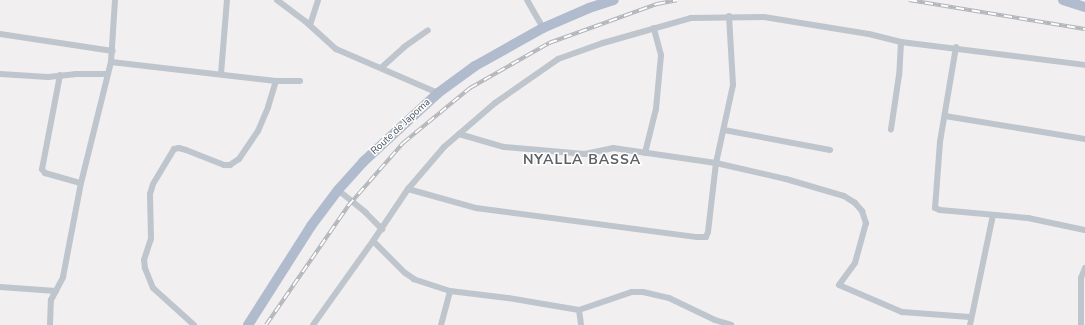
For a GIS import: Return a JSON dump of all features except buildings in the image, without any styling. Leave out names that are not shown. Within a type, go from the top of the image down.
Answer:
[{"type":"main road","name":"Route de Japoma","points":[[248,325],[311,226],[338,190],[363,162],[438,93],[475,66],[588,4],[614,0]]},
{"type":"main road","points":[[1062,0],[1085,7]]},
{"type":"street","points":[[50,325],[50,309],[56,291],[63,277],[81,183],[111,62],[113,51],[115,0]]},
{"type":"street","points":[[221,74],[227,0]]},
{"type":"street","points":[[277,0],[310,25],[336,49],[438,93]]},
{"type":"street","points":[[310,25],[318,0]]},
{"type":"street","points":[[527,0],[543,28]]},
{"type":"street","points":[[408,188],[476,208],[702,237],[706,236],[708,232],[716,163],[733,85],[729,16]]},
{"type":"street","points":[[313,325],[373,242],[408,188],[444,147],[495,104],[553,62],[603,43],[687,19],[729,16],[775,18],[901,42],[956,47],[1085,65]]},
{"type":"street","points":[[645,153],[656,109],[661,55],[654,28]]},
{"type":"street","points":[[381,68],[404,47],[428,30]]},
{"type":"street","points":[[0,34],[113,51]]},
{"type":"street","points":[[891,129],[899,76],[901,42]]},
{"type":"street","points":[[956,47],[940,142],[934,206],[940,210],[1028,218],[1085,230]]},
{"type":"street","points":[[111,62],[276,81],[300,81]]},
{"type":"street","points":[[0,74],[48,77],[60,75],[108,74]]},
{"type":"street","points":[[60,75],[42,169],[45,173],[81,183]]},
{"type":"street","points":[[194,325],[153,288],[145,268],[144,260],[151,239],[150,194],[153,184],[174,149],[179,148],[186,150],[224,165],[230,165],[238,159],[258,131],[268,107],[276,81]]},
{"type":"street","points":[[945,116],[1085,139]]},
{"type":"street","points":[[724,130],[830,150]]},
{"type":"street","points":[[459,134],[504,147],[585,154],[613,148],[716,163],[750,169],[844,196],[855,203],[865,217],[866,223],[855,263],[839,285],[902,312],[970,317]]},
{"type":"street","points":[[338,190],[366,213],[382,229]]},
{"type":"street","points":[[970,325],[970,317],[993,215]]},
{"type":"street","points":[[373,242],[405,273],[414,278],[450,291],[508,298],[579,310],[632,292],[644,292],[669,298],[715,320],[731,325]]},
{"type":"street","points":[[1081,325],[1081,278],[1085,268]]},
{"type":"street","points":[[0,287],[56,291]]},
{"type":"street","points":[[441,325],[450,291]]},
{"type":"street","points":[[579,310],[581,325]]},
{"type":"railway","points":[[266,325],[348,206],[403,143],[470,88],[549,43],[657,4],[677,0]]},
{"type":"railway","points":[[909,0],[1085,29]]},
{"type":"district","name":"NYALLA BASSA","points":[[582,160]]}]
